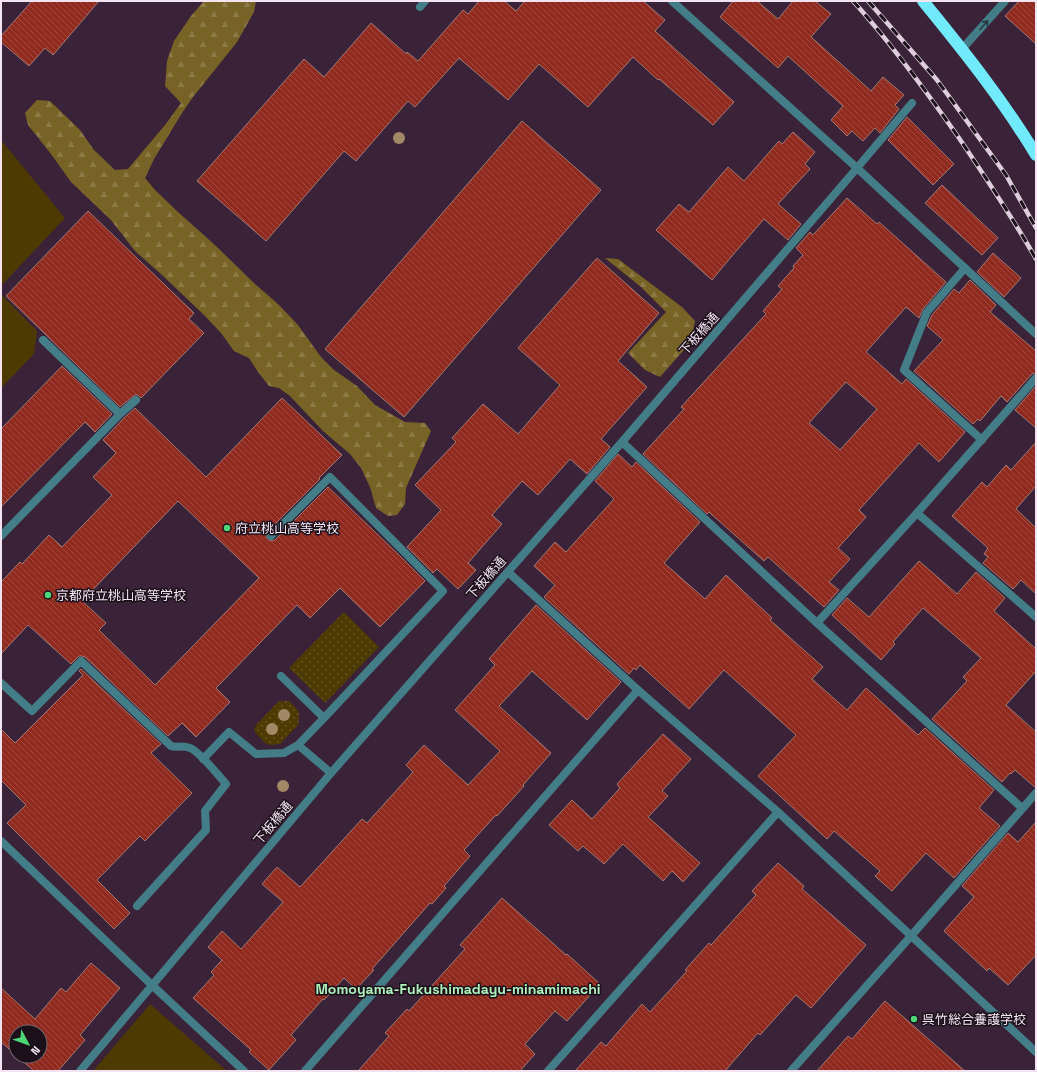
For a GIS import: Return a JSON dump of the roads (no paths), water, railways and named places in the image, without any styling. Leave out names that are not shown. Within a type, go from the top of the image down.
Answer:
[{"type":"highway","points":[[923,1],[962,49],[997,96],[1036,155]]},
{"type":"street","points":[[672,1],[858,168],[1036,334]]},
{"type":"street","points":[[962,49],[1005,1]]},
{"type":"street","name":"下板橋通","points":[[80,1071],[331,773],[622,442],[858,168],[912,103]]},
{"type":"street","points":[[965,268],[927,312],[904,370],[982,440]]},
{"type":"street","points":[[43,340],[120,414]]},
{"type":"street","points":[[817,623],[917,513],[1036,378]]},
{"type":"street","points":[[1,536],[120,414],[136,400]]},
{"type":"street","points":[[622,442],[817,623],[1022,808]]},
{"type":"street","points":[[203,759],[229,732],[256,754],[284,753],[298,745],[442,591],[330,477],[271,536]]},
{"type":"street","points":[[917,513],[1036,617]]},
{"type":"street","points":[[508,572],[638,690],[778,812],[1035,1050]]},
{"type":"street","points":[[1,683],[32,711],[81,661],[171,746],[189,747],[196,751],[226,784],[204,811],[206,830],[137,906]]},
{"type":"street","points":[[280,676],[324,718]]},
{"type":"street","points":[[305,1071],[638,690]]},
{"type":"street","points":[[298,745],[331,773]]},
{"type":"street","points":[[791,1071],[1036,793]]},
{"type":"street","points":[[548,1071],[778,812]]},
{"type":"street","points":[[1,841],[152,986],[244,1071]]},
{"type":"railway","points":[[853,1],[895,51],[947,120],[999,198],[1036,259]]},
{"type":"railway","points":[[868,1],[937,80],[1006,175],[1036,228]]},
{"type":"place","name":"府立桃山高等学校","points":[[227,528]]},
{"type":"place","name":"京都府立桃山高等学校","points":[[48,595]]},
{"type":"place","name":"呉竹総合養護学校","points":[[914,1019]]},
{"type":"district","name":"Momoyama-Fukushimadayu-minamimachi","points":[[458,989]]}]
